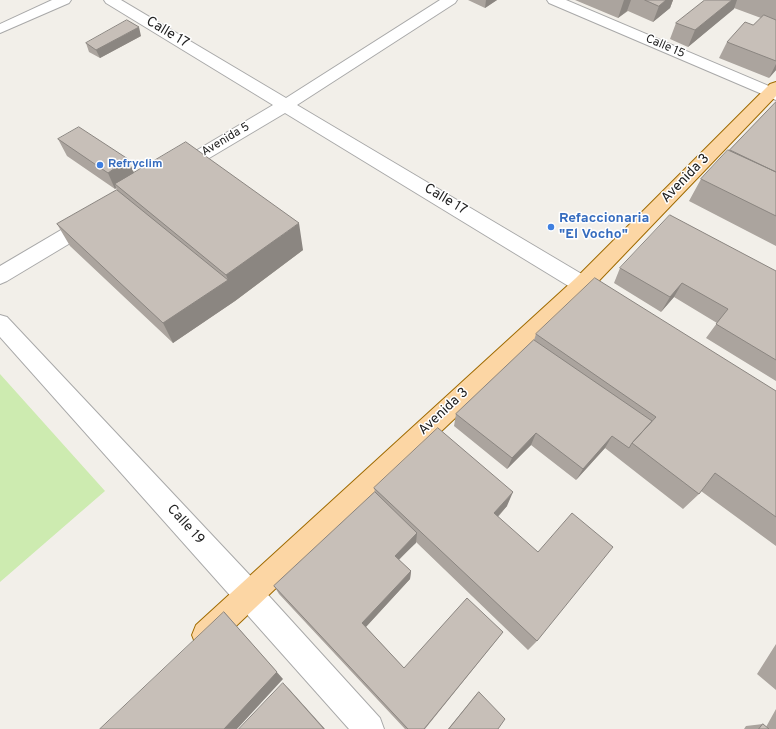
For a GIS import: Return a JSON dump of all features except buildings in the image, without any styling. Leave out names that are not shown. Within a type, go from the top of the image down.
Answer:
[{"type":"main road","name":"Avenida 3","points":[[191,648],[583,284],[774,91]]},
{"type":"street","points":[[0,29],[64,0]]},
{"type":"street","name":"Calle 17","points":[[111,0],[616,304]]},
{"type":"street","name":"Avenida 5","points":[[164,178],[286,105],[450,0]]},
{"type":"street","name":"Calle 15","points":[[554,0],[774,91]]},
{"type":"street","points":[[0,276],[102,215]]},
{"type":"street","name":"Calle 19","points":[[0,323],[248,594],[368,729]]},
{"type":"green space","points":[[0,374],[105,491],[0,582]]},
{"type":"place","name":"Refryclim","points":[[100,165]]},
{"type":"place","name":"Refaccionaria \"El Vocho\"","points":[[551,227]]}]
